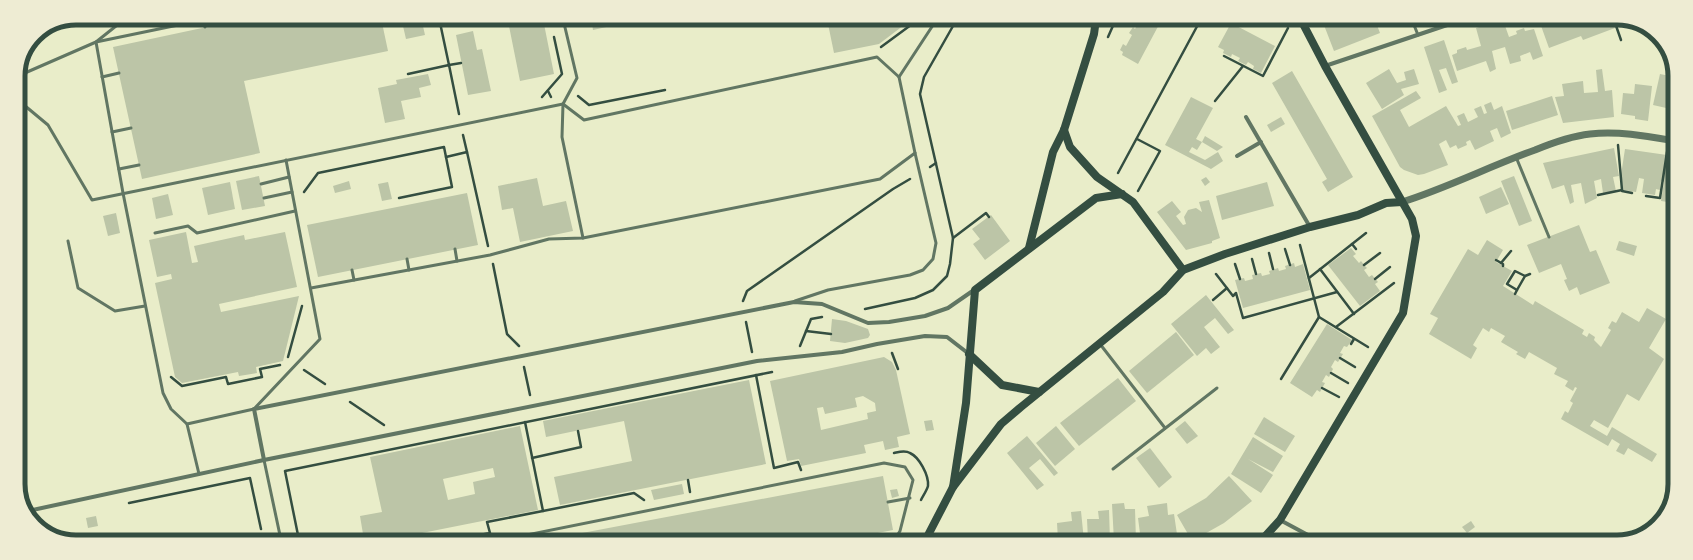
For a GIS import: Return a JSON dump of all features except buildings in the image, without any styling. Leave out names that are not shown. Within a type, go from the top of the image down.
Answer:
[{"type":"main road","points":[[1029,248],[1053,152],[1064,130],[1094,34],[1095,25]]},
{"type":"main road","points":[[1266,535],[1280,520],[1403,313],[1416,236],[1412,219],[1325,66],[1304,25]]},
{"type":"main road","points":[[1064,130],[1070,147],[1097,177],[1134,202],[1183,270]]},
{"type":"main road","points":[[953,487],[966,403],[975,290],[1096,198],[1122,194]]},
{"type":"main road","points":[[928,535],[953,487],[1002,424],[1039,392],[1163,292],[1183,270],[1225,254],[1310,227],[1358,214],[1386,202],[1402,202]]},
{"type":"main road","points":[[969,354],[1002,385],[1039,392]]},
{"type":"street","points":[[1325,66],[1418,35],[1440,25]]},
{"type":"street","points":[[1246,117],[1310,227]]},
{"type":"street","points":[[1402,202],[1429,193],[1551,144],[1589,134],[1619,133],[1668,139]]},
{"type":"street","points":[[1237,156],[1261,142]]},
{"type":"street","points":[[264,460],[254,410],[794,302],[822,304],[868,322],[899,321],[925,316],[948,308],[975,290]]},
{"type":"street","points":[[33,510],[264,460],[757,361],[842,352],[877,344],[925,336],[947,337],[969,354]]},
{"type":"street","points":[[1280,520],[1308,535]]},
{"type":"lane","points":[[96,42],[117,25]]},
{"type":"lane","points":[[25,73],[96,42],[179,25]]},
{"type":"lane","points":[[564,25],[577,78],[563,104],[562,137],[583,238]]},
{"type":"lane","points":[[900,77],[933,25]]},
{"type":"lane","points":[[1414,25],[1418,35]]},
{"type":"lane","points":[[96,42],[123,193],[162,393],[171,409],[187,424],[198,474]]},
{"type":"lane","points":[[25,106],[48,125],[92,200],[555,105],[563,104],[584,120],[877,57],[900,77],[915,153],[936,243],[933,259],[923,270],[910,275],[828,290],[794,302]]},
{"type":"lane","points":[[102,77],[119,73]]},
{"type":"lane","points":[[112,132],[131,128]]},
{"type":"lane","points":[[310,288],[490,255],[549,239],[583,238],[880,178],[915,153]]},
{"type":"lane","points":[[1516,157],[1549,237]]},
{"type":"lane","points":[[187,424],[254,410],[320,339],[286,160]]},
{"type":"lane","points":[[119,169],[139,165]]},
{"type":"lane","points":[[261,184],[289,177]]},
{"type":"lane","points":[[264,198],[292,192]]},
{"type":"lane","points":[[155,233],[188,226],[197,233],[296,211]]},
{"type":"lane","points":[[68,241],[78,288],[115,311],[145,306]]},
{"type":"lane","points":[[455,250],[457,261]]},
{"type":"lane","points":[[407,259],[409,270]]},
{"type":"lane","points":[[352,270],[354,280]]},
{"type":"lane","points":[[1100,344],[1165,428]]},
{"type":"lane","points":[[1113,469],[1217,388]]},
{"type":"lane","points":[[264,460],[280,535]]},
{"type":"lane","points":[[521,535],[884,463],[905,467],[913,480],[910,498],[898,535]]},
{"type":"lane","points":[[888,502],[910,498]]},
{"type":"path","points":[[440,25],[507,334],[519,344],[535,420]]},
{"type":"path","points":[[874,48],[882,47],[911,25]]},
{"type":"path","points":[[795,356],[811,319],[915,298],[933,290],[947,276],[953,250],[953,238],[920,94],[924,77],[954,25]]},
{"type":"path","points":[[1107,38],[1113,25]]},
{"type":"path","points":[[1118,173],[1198,25]]},
{"type":"path","points":[[1616,25],[1621,40]]},
{"type":"path","points":[[1224,56],[1263,76],[1288,28]]},
{"type":"path","points":[[535,99],[542,97],[562,74],[553,32]]},
{"type":"path","points":[[408,74],[461,63]]},
{"type":"path","points":[[1215,102],[1243,66]]},
{"type":"path","points":[[558,79],[589,105],[666,90]]},
{"type":"path","points":[[548,91],[555,105]]},
{"type":"path","points":[[459,114],[466,112]]},
{"type":"path","points":[[1137,138],[1160,152],[1138,191]]},
{"type":"path","points":[[1618,145],[1622,190]]},
{"type":"path","points":[[294,205],[318,173],[444,147],[452,187],[399,198]]},
{"type":"path","points":[[446,157],[467,152]]},
{"type":"path","points":[[1646,196],[1660,198],[1667,152]]},
{"type":"path","points":[[1598,195],[1622,190],[1632,193]]},
{"type":"path","points":[[953,238],[986,213],[989,217]]},
{"type":"path","points":[[1309,278],[1366,233]]},
{"type":"path","points":[[1352,244],[1356,249]]},
{"type":"path","points":[[1300,245],[1319,317],[1370,348]]},
{"type":"path","points":[[1286,249],[1290,265]]},
{"type":"path","points":[[1496,260],[1502,264],[1511,251]]},
{"type":"path","points":[[1269,253],[1273,269]]},
{"type":"path","points":[[1364,265],[1380,253]]},
{"type":"path","points":[[1252,258],[1256,274]]},
{"type":"path","points":[[1235,263],[1240,279]]},
{"type":"path","points":[[1375,279],[1390,267]]},
{"type":"path","points":[[1320,269],[1354,314]]},
{"type":"path","points":[[1517,290],[1507,284],[1515,271],[1525,276]]},
{"type":"path","points":[[1216,274],[1233,296],[1236,293],[1243,318],[1337,292]]},
{"type":"path","points":[[1515,294],[1525,276],[1530,274]]},
{"type":"path","points":[[1336,328],[1399,279]]},
{"type":"path","points":[[1212,300],[1227,288]]},
{"type":"path","points":[[287,358],[304,298]]},
{"type":"path","points":[[1281,379],[1319,317]]},
{"type":"path","points":[[806,331],[831,334]]},
{"type":"path","points":[[1351,344],[1354,339]]},
{"type":"path","points":[[886,350],[893,354],[898,368]]},
{"type":"path","points":[[1340,358],[1358,369]]},
{"type":"path","points":[[168,374],[182,386],[226,377],[228,384],[262,377],[260,369],[284,365]]},
{"type":"path","points":[[1331,373],[1349,384]]},
{"type":"path","points":[[298,535],[285,471],[535,420],[574,414],[756,376]]},
{"type":"path","points":[[1322,388],[1340,398]]},
{"type":"path","points":[[525,422],[543,511]]},
{"type":"path","points":[[532,458],[581,447],[578,431]]},
{"type":"path","points":[[774,468],[798,462]]},
{"type":"path","points":[[126,503],[250,478],[261,529]]},
{"type":"path","points":[[688,480],[691,495]]}]
